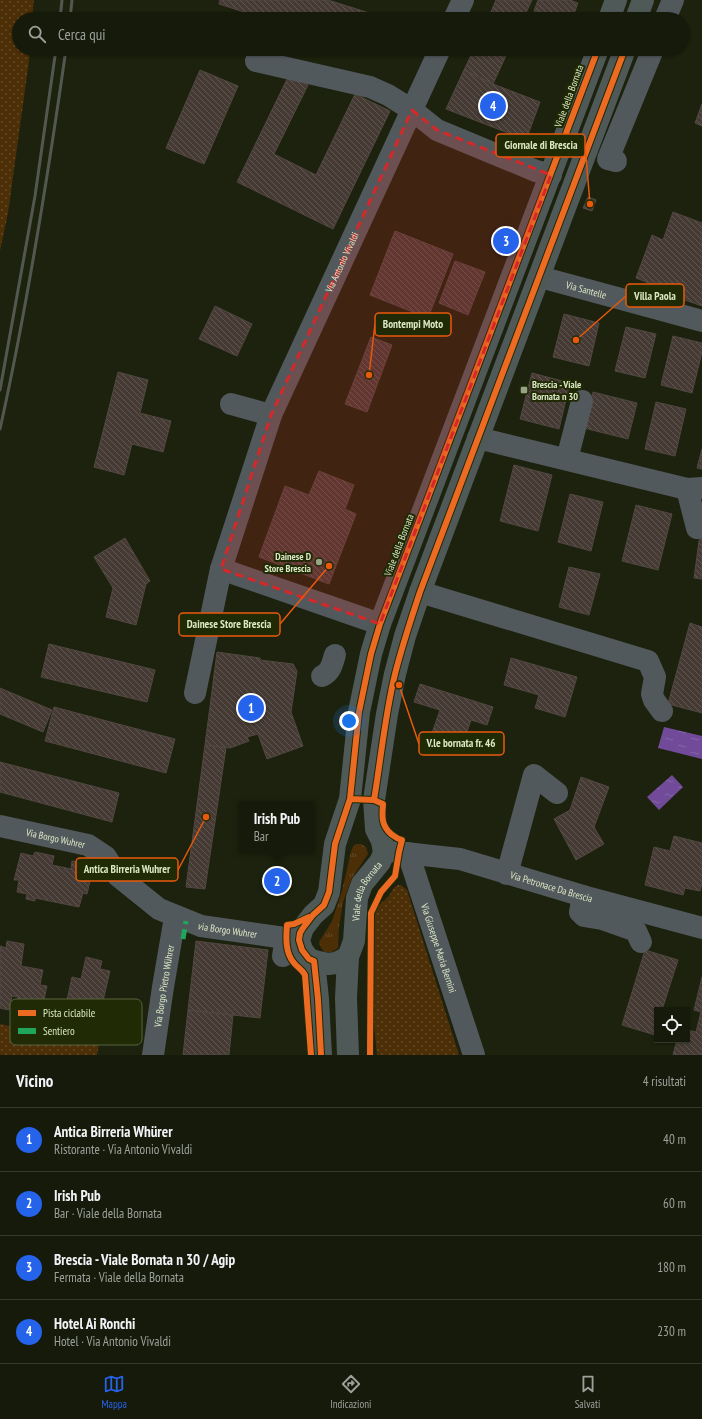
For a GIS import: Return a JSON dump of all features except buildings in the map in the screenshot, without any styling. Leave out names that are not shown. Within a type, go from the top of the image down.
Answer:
[{"type":"main road","points":[[612,12],[616,0]]},
{"type":"main road","points":[[639,12],[643,0]]},
{"type":"main road","name":"Viale della Bornata","points":[[289,945],[313,915],[324,905],[329,892],[335,844],[350,799],[359,712],[371,654],[380,624],[595,56]]},
{"type":"main road","points":[[389,848],[374,800],[387,714],[405,636],[420,592],[622,56]]},
{"type":"main road","points":[[337,838],[344,831],[354,825],[365,825],[389,848]]},
{"type":"main road","name":"Viale della Bornata","points":[[348,1055],[346,998],[348,957],[354,941],[357,898],[362,884],[389,848]]},
{"type":"main road","points":[[289,945],[302,950],[309,959],[314,961],[332,964],[348,957]]},
{"type":"main road","points":[[314,961],[321,1055]]},
{"type":"street","points":[[457,12],[463,0]]},
{"type":"street","points":[[668,12],[672,0]]},
{"type":"street","name":"Via Antonio Vivaldi","points":[[195,692],[221,569],[271,415],[437,56]]},
{"type":"street","points":[[616,161],[608,159],[649,56]]},
{"type":"street","points":[[256,61],[370,87],[388,95],[412,110],[437,130],[536,171],[550,175]]},
{"type":"street","name":"Via Santelle","points":[[540,277],[702,321]]},
{"type":"street","points":[[567,460],[582,400]]},
{"type":"street","points":[[231,404],[271,415]]},
{"type":"street","points":[[478,438],[567,460],[695,488],[697,528]]},
{"type":"street","points":[[221,569],[380,624]]},
{"type":"street","points":[[420,592],[648,661],[655,677],[652,694],[654,700],[662,711]]},
{"type":"street","points":[[322,676],[327,674],[335,656]]},
{"type":"street","points":[[507,874],[534,775],[557,793]]},
{"type":"street","name":"Via Borgo Wuhrer","points":[[0,826],[88,845],[106,857],[118,876],[181,922]]},
{"type":"street","name":"Via Petronace Da Brescia","points":[[389,848],[460,859],[507,874],[698,927]]},
{"type":"street","name":"Via Giuseppe Maria Bernini","points":[[389,848],[419,882],[474,1055]]},
{"type":"street","points":[[128,870],[174,902],[181,922]]},
{"type":"street","points":[[584,896],[580,912],[584,916],[602,919],[636,931],[641,942]]},
{"type":"street","name":"via Borgo Wuhrer","points":[[181,922],[289,945]]},
{"type":"street","name":"Via Borgo Pietro Wührer","points":[[153,1055],[163,987],[181,922]]},
{"type":"highlighted area","points":[[412,110],[437,130],[551,175],[380,624],[221,569],[271,415]]},
{"type":"green space","points":[[0,0],[34,0],[33,12],[12,12],[12,56],[29,56],[8,213],[0,251]]},
{"type":"green space","points":[[361,844],[366,847],[368,854],[352,878],[343,902],[339,927],[338,948],[332,952],[324,952],[319,942],[332,921],[342,891],[351,851],[354,845]]},
{"type":"green space","points":[[398,885],[401,885],[407,890],[459,1055],[377,1055],[370,985],[374,911]]},
{"type":"green space","points":[[0,1024],[10,1026],[10,1045],[99,1045],[97,1055],[0,1055]]},
{"type":"water","points":[[664,727],[702,736],[702,759],[658,748]]},
{"type":"water","points":[[672,775],[683,787],[659,810],[647,797]]},
{"type":"railway","points":[[61,12],[62,0]]},
{"type":"railway","points":[[71,12],[72,0]]},
{"type":"railway","points":[[0,390],[35,196],[55,56]]},
{"type":"railway","points":[[0,429],[20,334],[37,239],[65,56]]},
{"type":"marked path","points":[[183,939],[186,921]]},
{"type":"cycle path","points":[[321,1055],[314,961],[309,959],[302,950],[299,940],[300,933],[303,928],[313,915],[324,905],[329,892],[335,844],[350,799],[359,712],[371,654],[380,624],[595,56]]},
{"type":"cycle path","points":[[374,800],[395,674],[420,592],[622,56]]},
{"type":"cycle path","points":[[350,799],[374,800],[383,804],[382,816],[385,827],[391,834],[402,840],[395,876],[381,892],[371,913],[370,1055]]},
{"type":"cycle path","points":[[309,917],[294,924],[287,925],[286,940],[291,959],[305,975],[311,1055]]},
{"type":"place","name":"Hotel Ai Ronchi","points":[[493,106]]},
{"type":"place","name":"Giornale di Brescia","points":[[590,204]]},
{"type":"place","name":"Brescia - Viale Bornata n 30 / Agip","points":[[506,241]]},
{"type":"place","name":"Villa Paola","points":[[576,340]]},
{"type":"place","name":"Bontempi Moto","points":[[369,375]]},
{"type":"place","name":"Brescia - Viale Bornata n 30","points":[[524,390]]},
{"type":"place","name":"Dainese D Store Brescia","points":[[319,562]]},
{"type":"place","name":"Dainese Store Brescia","points":[[329,566]]},
{"type":"place","name":"V.le bornata fr. 46","points":[[399,685]]},
{"type":"place","name":"Antica Birreria Whürer","points":[[251,708]]},
{"type":"place","name":"Antica Birreria Wuhrer","points":[[206,817]]},
{"type":"place","name":"Irish Pub","points":[[277,881]]}]
